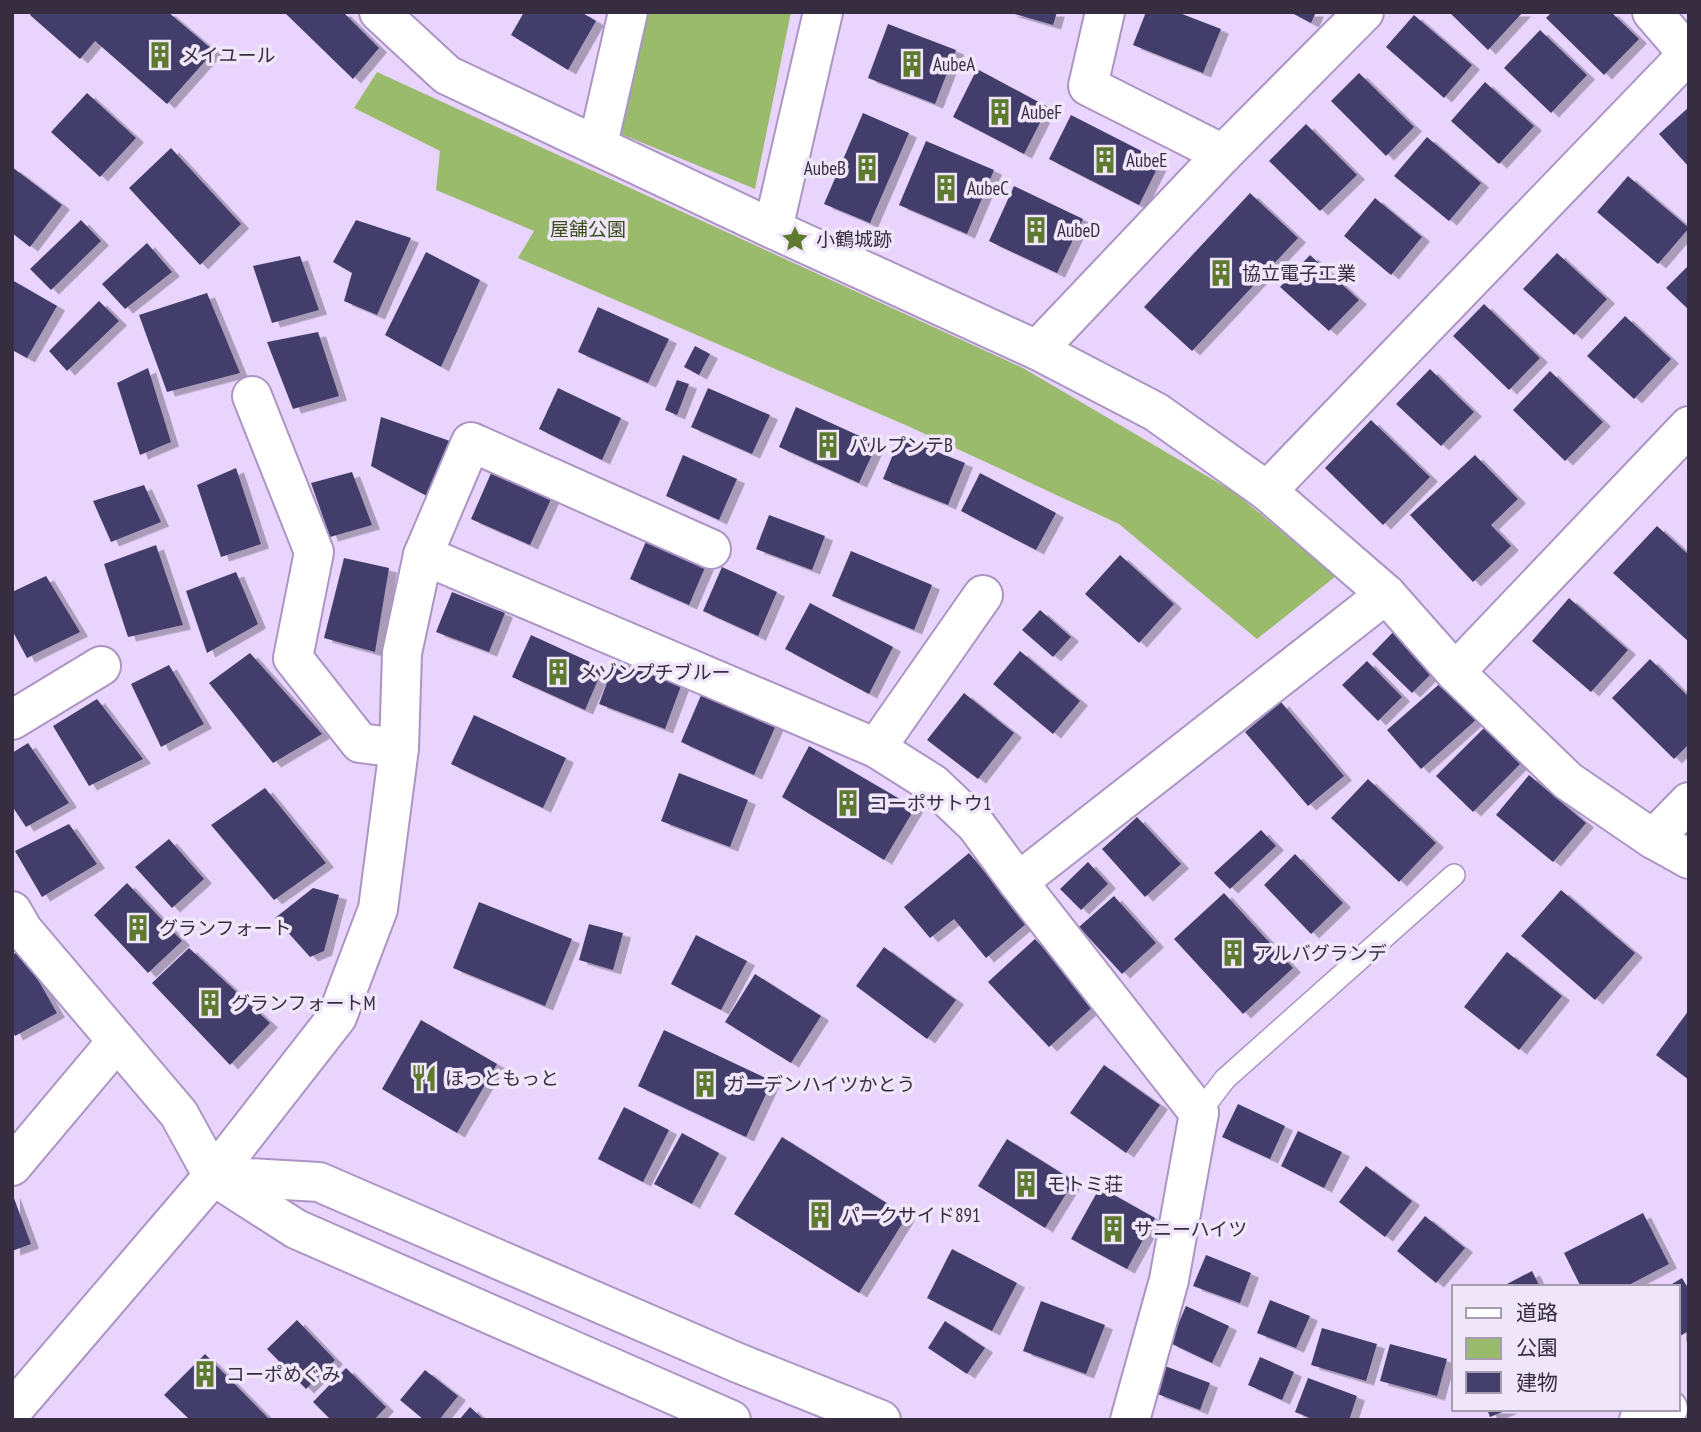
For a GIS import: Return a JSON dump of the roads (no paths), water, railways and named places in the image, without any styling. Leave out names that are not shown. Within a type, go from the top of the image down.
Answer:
[{"type":"street","points":[[379,12],[447,75],[1037,350],[1156,412],[1267,491],[1386,594],[1455,671],[1568,780],[1653,839],[1689,859]]},
{"type":"street","points":[[598,144],[628,12]]},
{"type":"street","points":[[773,229],[823,12]]},
{"type":"street","points":[[1105,12],[1088,86],[1223,154]]},
{"type":"street","points":[[1037,350],[1223,154],[1364,12]]},
{"type":"street","points":[[1267,491],[1688,54],[1652,12]]},
{"type":"street","points":[[252,396],[314,552],[293,658],[360,743],[399,748]]},
{"type":"street","points":[[1455,671],[1689,426]]},
{"type":"street","points":[[12,1411],[213,1176],[337,1017],[378,909],[399,748],[402,653],[423,555],[471,442],[711,549]]},
{"type":"street","points":[[423,555],[876,748],[933,784],[976,825],[1199,1113],[1169,1280],[1130,1420]]},
{"type":"street","points":[[1018,882],[1386,594]]},
{"type":"street","points":[[876,748],[982,595]]},
{"type":"street","points":[[12,720],[101,666]]},
{"type":"street","points":[[1653,839],[1689,802]]},
{"type":"street","points":[[12,911],[23,930],[179,1114],[213,1176],[296,1229],[715,1417]]},
{"type":"street","points":[[12,1166],[117,1041]]},
{"type":"street","points":[[213,1176],[319,1182],[738,1363],[881,1420]]},
{"type":"street","points":[[1639,1420],[1663,1411]]},
{"type":"lane","points":[[1199,1113],[1225,1079],[1454,875]]},
{"type":"place","name":"メイユール","points":[[160,55]]},
{"type":"place","name":"AubeA","points":[[912,64]]},
{"type":"place","name":"AubeF","points":[[1000,112]]},
{"type":"place","name":"AubeE","points":[[1105,160]]},
{"type":"place","name":"AubeB","points":[[867,168]]},
{"type":"place","name":"AubeC","points":[[946,188]]},
{"type":"place","name":"AubeD","points":[[1036,230]]},
{"type":"place","name":"小鶴城跡","points":[[795,239]]},
{"type":"place","name":"協立電子工業","points":[[1221,273]]},
{"type":"place","name":"パルプンテB","points":[[828,445]]},
{"type":"place","name":"メゾンプチブルー","points":[[558,672]]},
{"type":"place","name":"コーポサトウ1","points":[[848,803]]},
{"type":"place","name":"グランフォート","points":[[138,928]]},
{"type":"place","name":"アルバグランデ","points":[[1233,953]]},
{"type":"place","name":"グランフォートM","points":[[210,1003]]},
{"type":"place","name":"ほっともっと","points":[[424,1078]]},
{"type":"place","name":"ガーデンハイツかとう","points":[[705,1084]]},
{"type":"place","name":"モトミ荘","points":[[1026,1184]]},
{"type":"place","name":"パークサイド891","points":[[820,1215]]},
{"type":"place","name":"サニーハイツ","points":[[1113,1229]]},
{"type":"place","name":"コーポめぐみ","points":[[205,1374]]},
{"type":"park label","name":"屋舗公園","points":[[588,229]]}]
